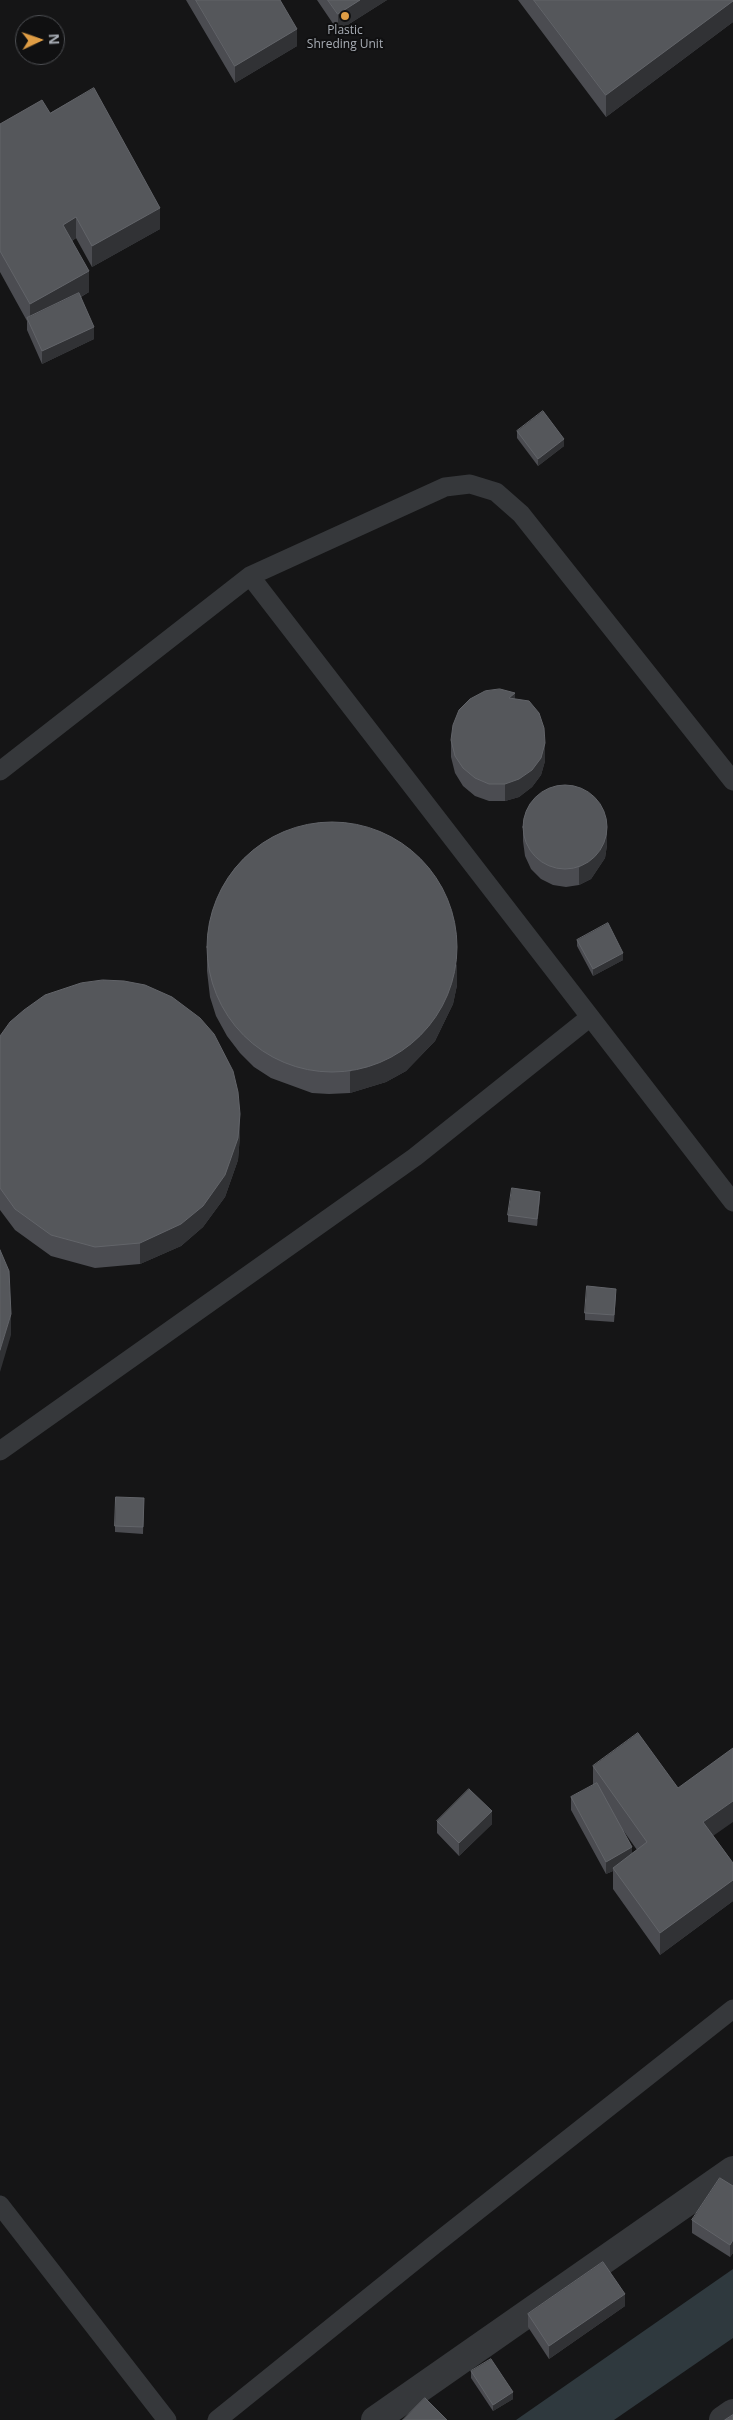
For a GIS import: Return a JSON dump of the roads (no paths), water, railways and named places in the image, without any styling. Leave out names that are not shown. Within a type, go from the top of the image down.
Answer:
[{"type":"street","points":[[375,2420],[733,2170]]},
{"type":"street","points":[[723,2420],[733,2413]]},
{"type":"lane","points":[[0,771],[250,576],[446,487],[470,484],[496,492],[521,514],[733,781]]},
{"type":"lane","points":[[250,576],[589,1018],[733,1202]]},
{"type":"lane","points":[[0,1451],[415,1157],[589,1018]]},
{"type":"lane","points":[[217,2420],[434,2245],[733,2009]]},
{"type":"lane","points":[[0,2205],[167,2420]]},
{"type":"place","name":"Plastic Shreding Unit","points":[[345,16]]}]
